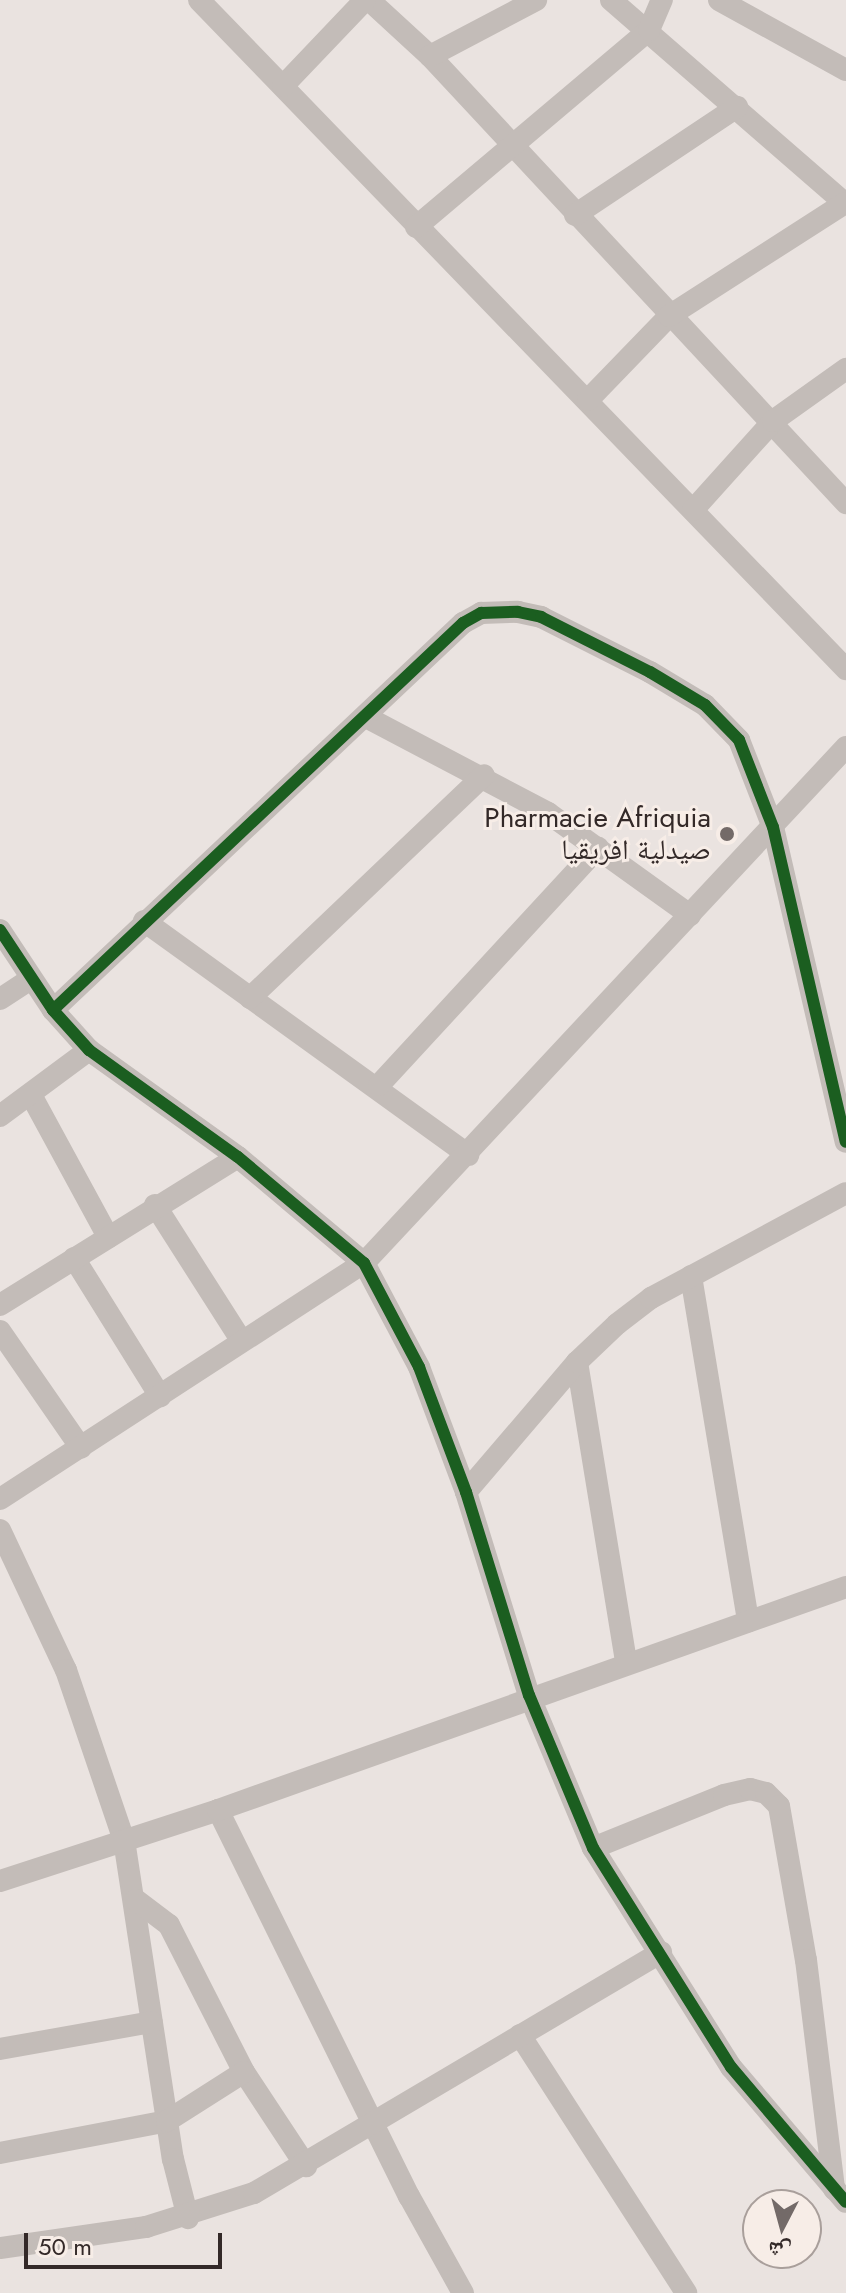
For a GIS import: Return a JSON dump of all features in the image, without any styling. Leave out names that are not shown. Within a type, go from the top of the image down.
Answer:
[{"type":"street","points":[[199,0],[846,669]]},
{"type":"street","points":[[283,86],[367,0],[430,56],[669,316],[773,421],[846,503]]},
{"type":"street","points":[[430,56],[536,0]]},
{"type":"street","points":[[588,400],[669,316],[845,204],[611,0]]},
{"type":"street","points":[[416,227],[509,144],[649,30],[662,0]]},
{"type":"street","points":[[719,0],[846,70]]},
{"type":"street","points":[[575,215],[737,107]]},
{"type":"street","points":[[693,510],[773,421],[846,369]]},
{"type":"street","points":[[53,1010],[463,623],[481,613],[508,611],[541,617],[705,705],[739,740],[773,827],[846,1142]]},
{"type":"street","points":[[366,717],[484,775],[598,848],[690,915]]},
{"type":"street","points":[[2,1494],[81,1448],[241,1340],[364,1263],[469,1155],[846,747]]},
{"type":"street","points":[[250,998],[484,775]]},
{"type":"street","points":[[379,1085],[598,848]]},
{"type":"street","points":[[144,921],[250,998],[379,1085],[469,1155]]},
{"type":"street","points":[[0,930],[53,1010],[89,1050],[238,1157],[364,1263],[419,1367],[466,1492],[529,1695],[593,1848],[731,2067],[840,2196]]},
{"type":"street","points":[[0,999],[31,979]]},
{"type":"street","points":[[0,1116],[89,1050]]},
{"type":"street","points":[[31,1095],[108,1237]]},
{"type":"street","points":[[0,1305],[155,1205],[238,1157]]},
{"type":"street","points":[[466,1492],[577,1362],[651,1298],[846,1193]]},
{"type":"street","points":[[155,1205],[241,1340]]},
{"type":"street","points":[[74,1258],[160,1396]]},
{"type":"street","points":[[691,1276],[748,1621]]},
{"type":"street","points":[[0,1331],[81,1448]]},
{"type":"street","points":[[577,1362],[626,1662]]},
{"type":"street","points":[[0,1530],[66,1670],[124,1840],[136,1900],[167,2121],[188,2218]]},
{"type":"street","points":[[0,1881],[218,1810],[529,1695],[846,1587]]},
{"type":"street","points":[[593,1848],[724,1795],[750,1789],[766,1793],[779,1806],[806,1960],[840,2196]]},
{"type":"street","points":[[218,1810],[463,2293]]},
{"type":"street","points":[[136,1900],[169,1925],[244,2072],[306,2166]]},
{"type":"street","points":[[0,2248],[188,2218],[306,2166],[661,1952]]},
{"type":"street","points":[[0,2049],[152,2022]]},
{"type":"street","points":[[520,2035],[686,2293]]},
{"type":"street","points":[[0,2153],[167,2121],[244,2072]]},
{"type":"cycle path","points":[[53,1010],[463,623],[481,613],[518,612],[541,617],[650,672],[705,705],[739,740],[773,827],[846,1142]]},
{"type":"cycle path","points":[[0,930],[53,1010],[89,1050],[238,1157],[364,1263],[419,1367],[466,1492],[529,1695],[593,1848],[731,2067],[846,2202]]},
{"type":"place","name":"Pharmacie Afriquia صيدلية افريقيا","points":[[727,834]]}]
